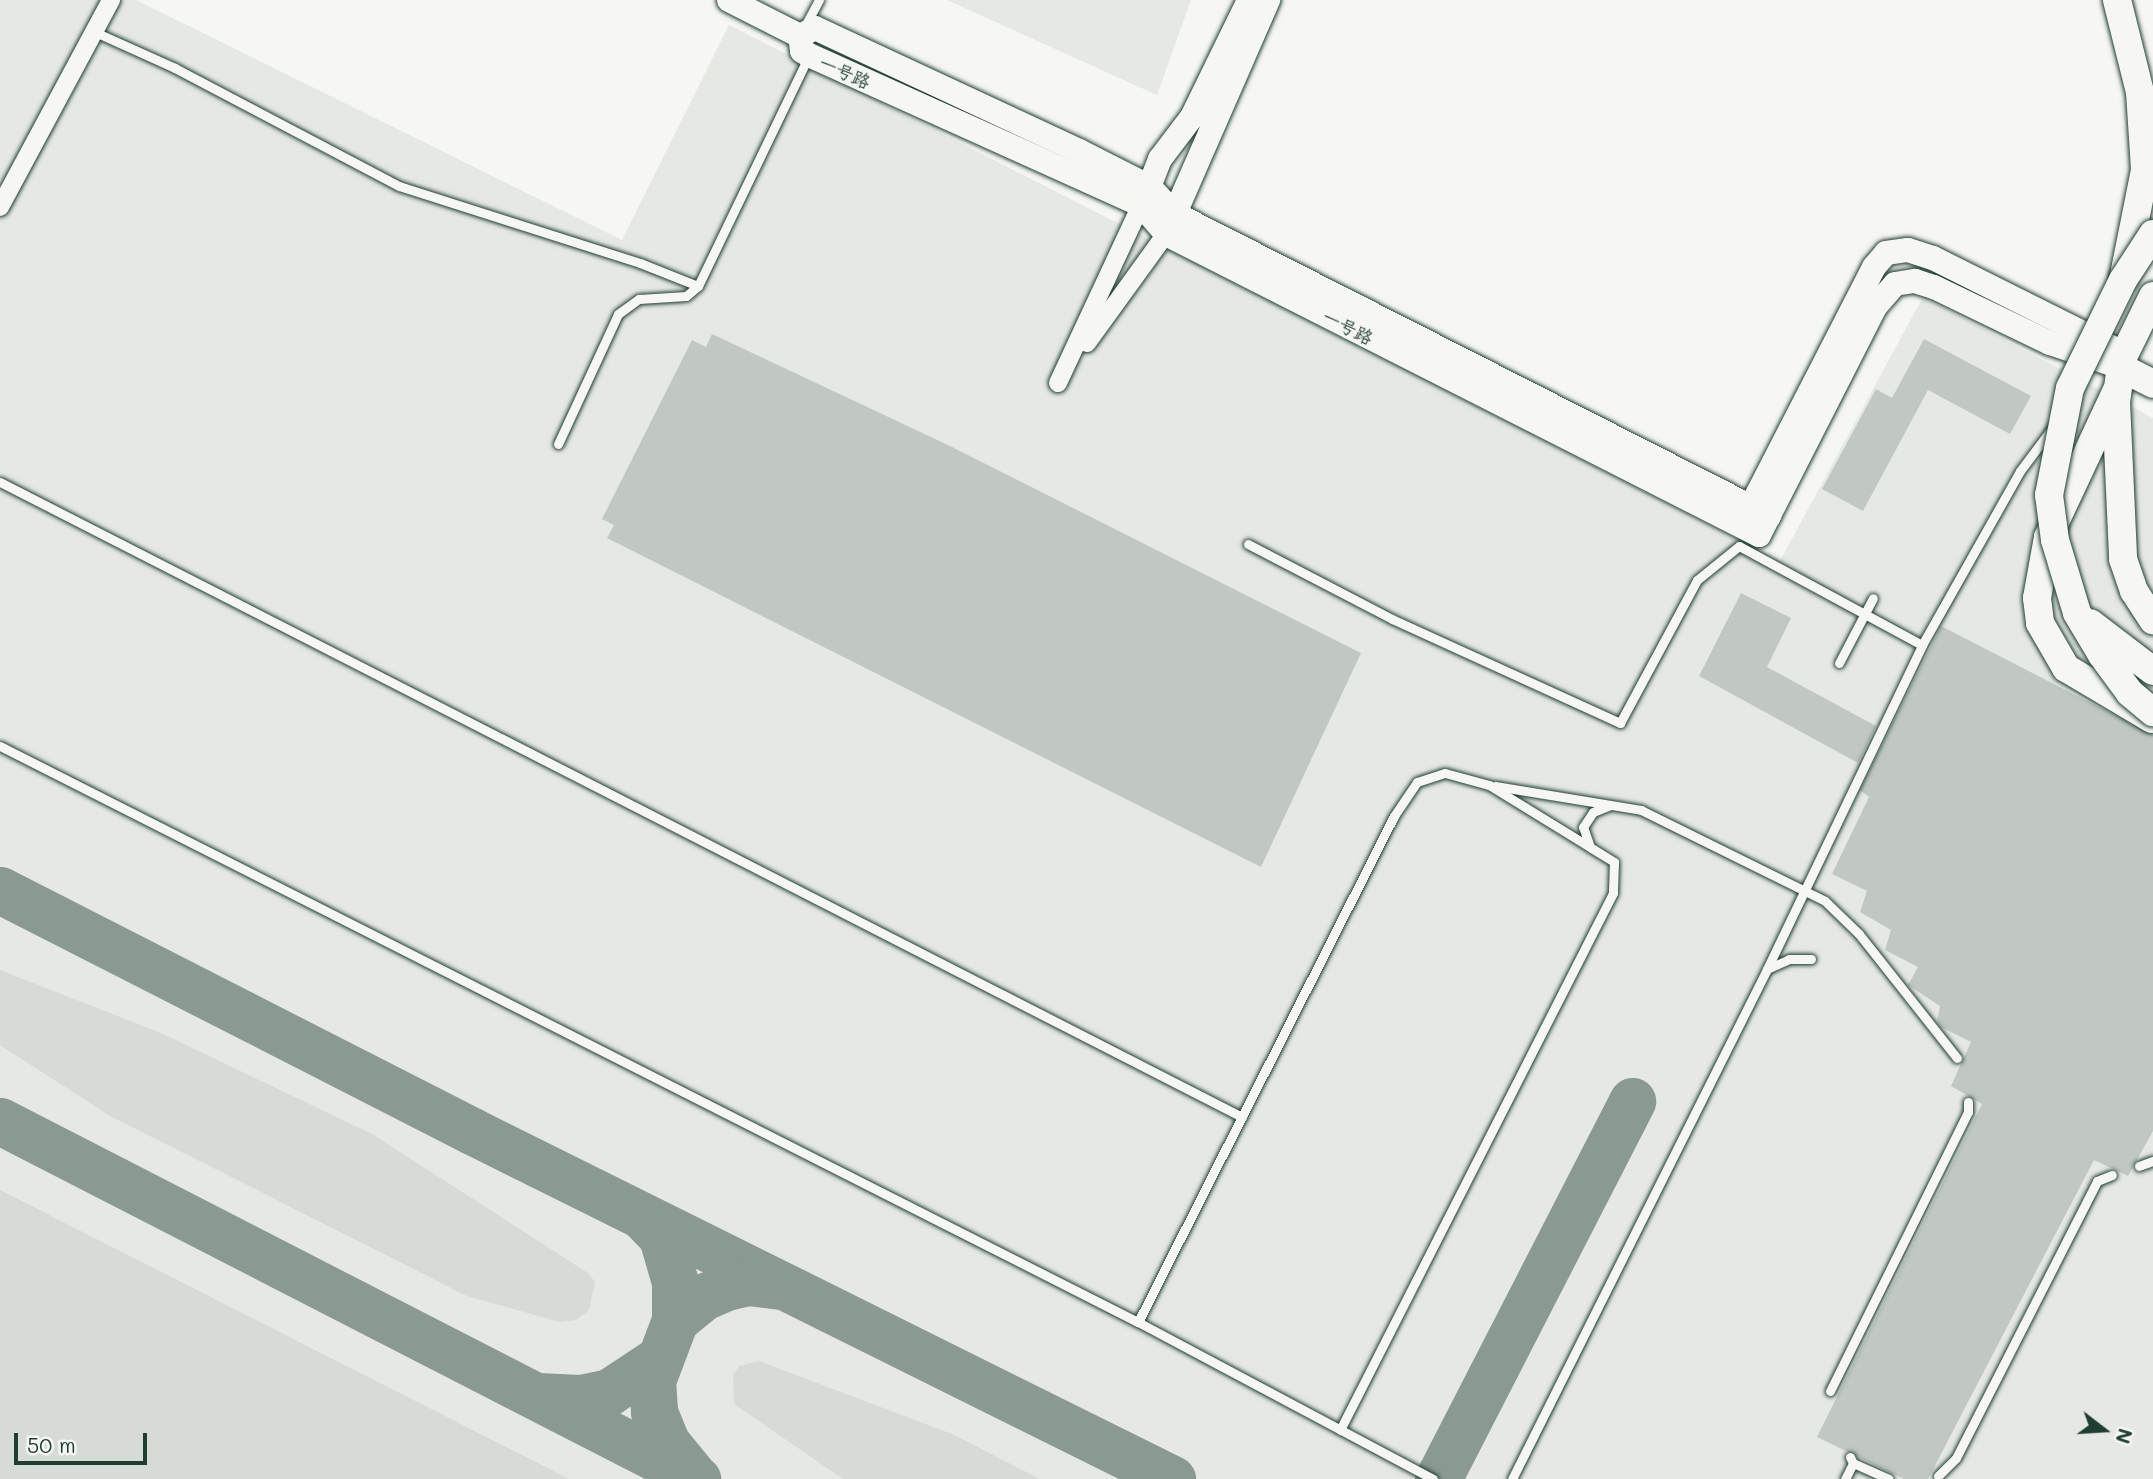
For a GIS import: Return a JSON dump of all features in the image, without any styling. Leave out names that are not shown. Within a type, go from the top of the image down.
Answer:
[{"type":"main road","name":"一号路","points":[[729,0],[804,46],[1146,196],[1170,224],[1755,521],[1875,307],[1895,284],[1916,281],[1934,287],[2050,343],[2120,371]]},
{"type":"main road","points":[[1146,196],[1160,159],[1192,117],[1249,0]]},
{"type":"main road","points":[[1170,224],[1268,0]]},
{"type":"main road","points":[[2117,0],[2140,92],[2145,170],[2123,281]]},
{"type":"main road","points":[[2153,234],[2123,281],[2070,388],[2051,472],[2050,516],[2077,613],[2109,665],[2153,712]]},
{"type":"main road","points":[[2153,296],[2048,537],[2037,598],[2040,623],[2066,667],[2153,720]]},
{"type":"main road","points":[[2120,371],[2153,384]]},
{"type":"main road","points":[[2120,371],[2123,559],[2134,591],[2153,620]]},
{"type":"main road","points":[[2077,613],[2153,671]]},
{"type":"street","points":[[0,207],[111,0]]},
{"type":"street","points":[[1146,196],[1058,383],[1170,224]]},
{"type":"lane","points":[[558,444],[618,314],[639,299],[686,296],[698,286],[804,46],[819,0]]},
{"type":"lane","points":[[95,32],[187,74],[399,186],[640,263],[698,286]]},
{"type":"lane","points":[[1512,1479],[1807,893],[1922,645],[2026,461],[2074,402]]},
{"type":"lane","points":[[0,482],[1242,1117]]},
{"type":"lane","points":[[1248,544],[1392,619],[1620,723],[1697,580],[1739,546],[1866,612],[1922,645]]},
{"type":"lane","points":[[1839,663],[1873,598]]},
{"type":"lane","points":[[0,746],[1138,1322],[1433,1479]]},
{"type":"lane","points":[[1138,1322],[1394,816],[1417,782],[1445,773],[1489,785],[1641,810],[1825,901],[1859,934],[1956,1058]]},
{"type":"lane","points":[[1340,1430],[1613,893],[1614,862],[1489,785]]},
{"type":"lane","points":[[1590,847],[1583,827],[1593,812],[1612,805]]},
{"type":"lane","points":[[1768,969],[1789,959],[1811,960]]},
{"type":"lane","points":[[1830,1391],[1968,1112],[1968,1102]]},
{"type":"lane","points":[[2139,1166],[2153,1161]]},
{"type":"lane","points":[[1938,1476],[1956,1458],[2097,1181],[2112,1175]]},
{"type":"lane","points":[[1846,1479],[1852,1460],[1889,1479]]},
{"type":"shaded area","points":[[0,0],[136,0],[622,240],[729,25],[1780,561],[1923,297],[2153,418],[2153,1479],[0,1479]]},
{"type":"shaded area","points":[[947,0],[1191,0],[1157,95]]},
{"type":"shaded area","points":[[0,970],[161,1033],[372,1134],[588,1273],[595,1282],[589,1310],[576,1320],[560,1322],[467,1296],[110,1116],[0,1045]]},
{"type":"shaded area","points":[[0,1190],[569,1479],[0,1479]]},
{"type":"shaded area","points":[[759,1361],[952,1434],[1040,1479],[843,1479],[734,1404],[733,1375],[739,1366]]},
{"type":"building","points":[[712,334],[950,446],[1361,653],[1261,867],[607,538],[614,525],[602,519],[692,340],[706,347]]},
{"type":"building","points":[[1924,339],[2031,396],[2010,434],[1928,390],[1863,511],[1822,489],[1876,389],[1892,398]]},
{"type":"building","points":[[1741,593],[1791,618],[1767,667],[1876,726],[1858,763],[1699,676]]},
{"type":"building","points":[[1941,626],[2153,735],[2153,1131],[2128,1176],[2094,1160],[1928,1479],[1904,1479],[1817,1437],[1982,1104],[1951,1086],[1971,1042],[1941,1027],[1937,1021],[1940,1006],[1908,985],[1918,967],[1885,950],[1891,930],[1860,912],[1867,891],[1832,874],[1869,797],[1860,790]]},
{"type":"taxiway","points":[[0,890],[472,1131],[1172,1479]]},
{"type":"taxiway","points":[[1438,1479],[1632,1101]]},
{"type":"taxiway","points":[[0,1121],[697,1479]]},
{"type":"taxiway","points":[[643,1217],[662,1237],[675,1282],[675,1320],[652,1381],[654,1412],[666,1442],[692,1474]]},
{"type":"taxiway","points":[[675,1320],[703,1297],[726,1287],[748,1282],[779,1286]]},
{"type":"taxiway","points":[[537,1396],[581,1398],[609,1392],[656,1361]]}]
